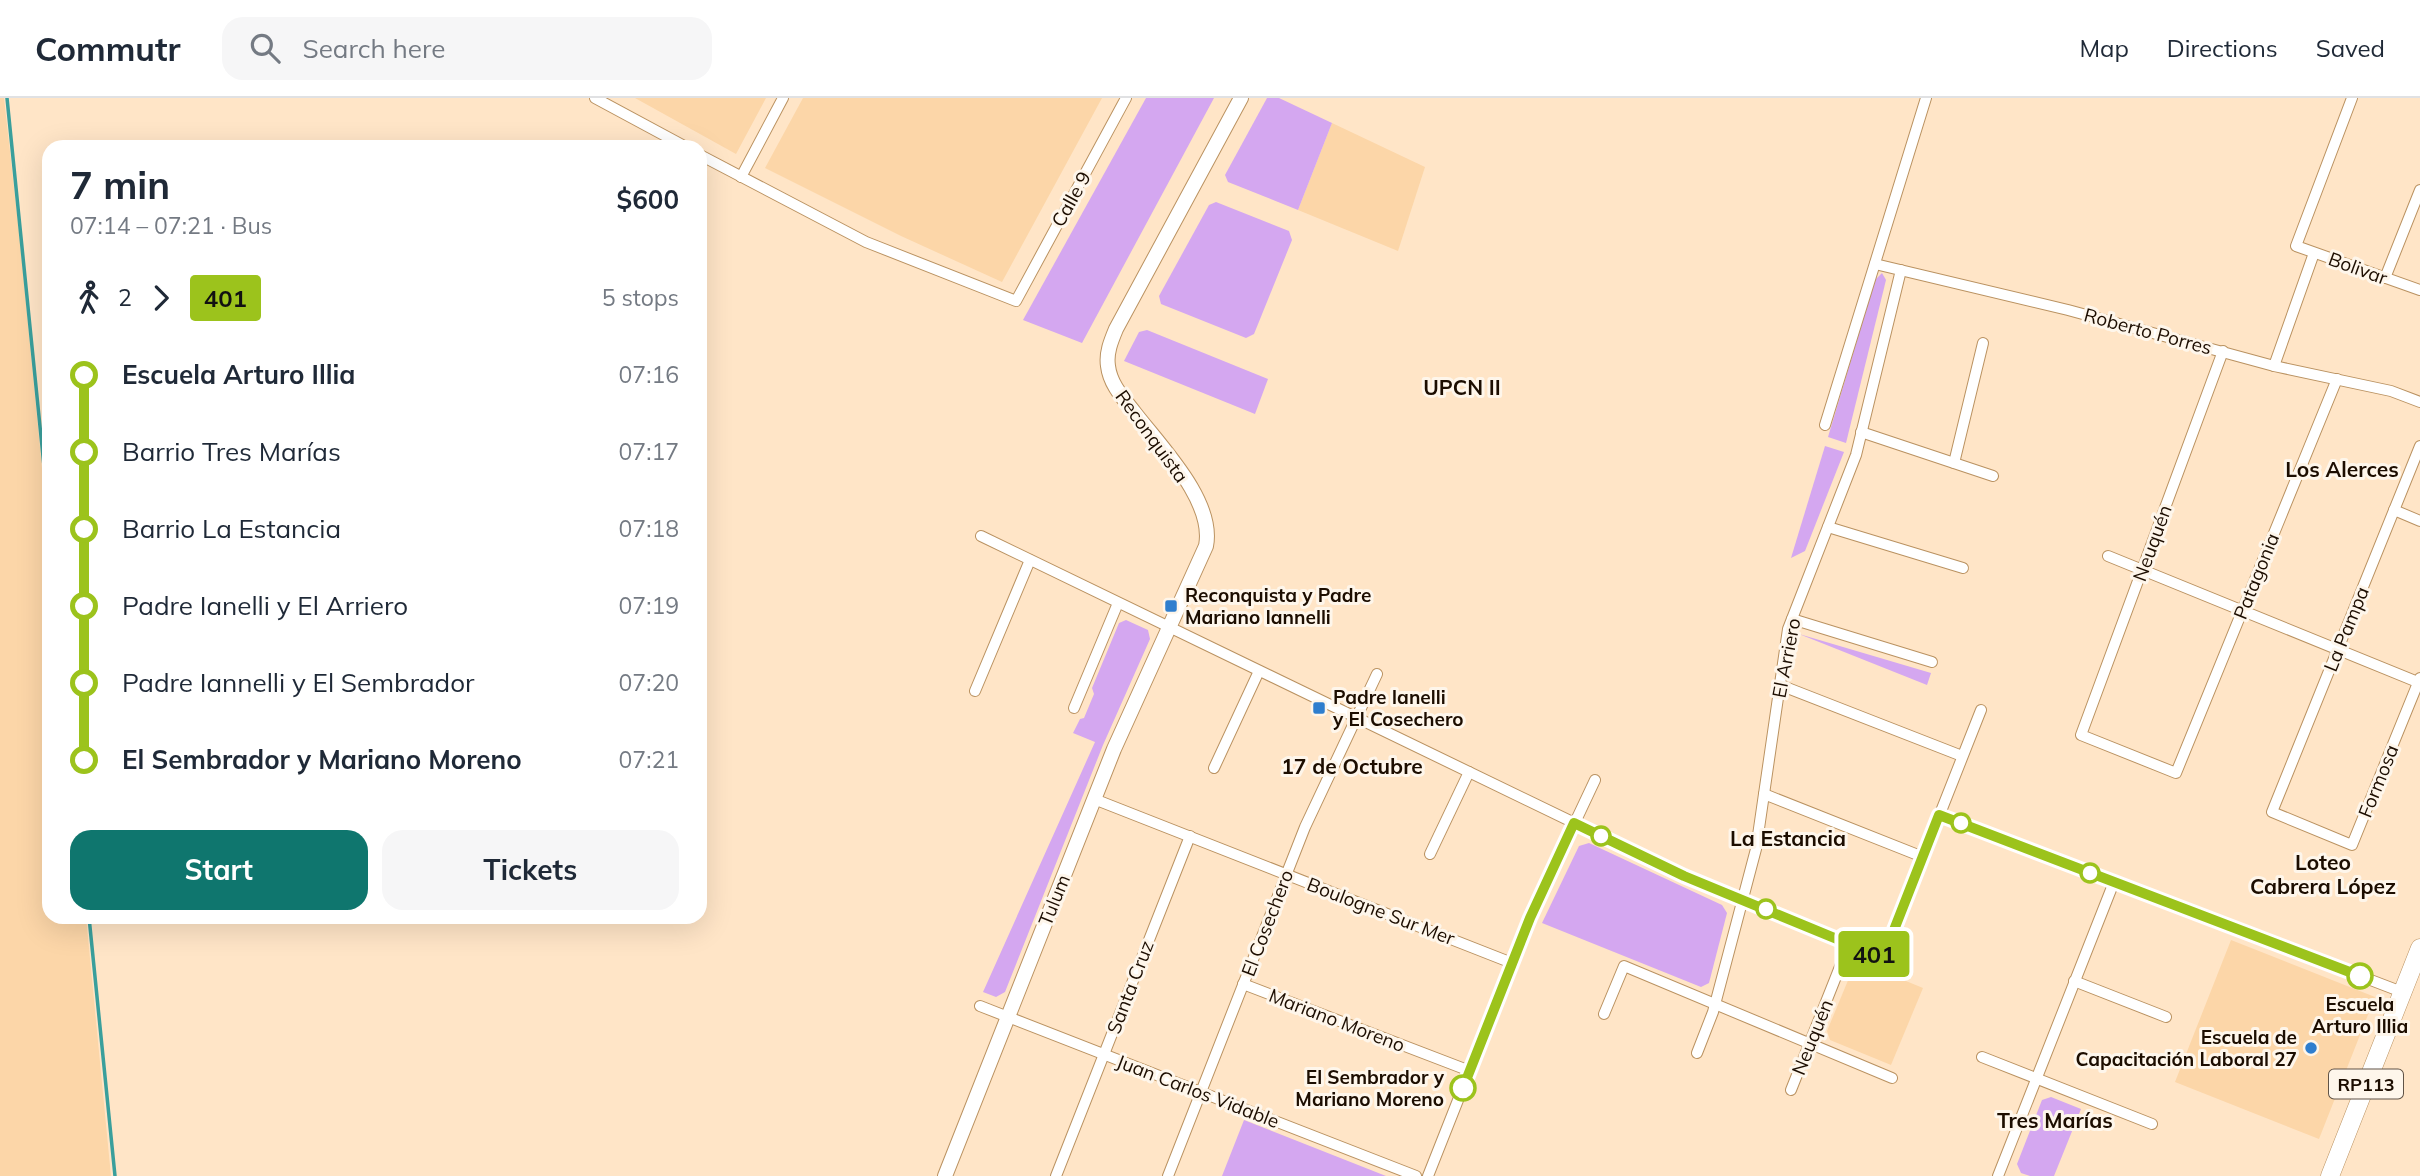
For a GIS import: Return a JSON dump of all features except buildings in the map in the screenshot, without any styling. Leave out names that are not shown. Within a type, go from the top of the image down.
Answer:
[{"type":"main road","name":"RP113","points":[[2330,1176],[2420,948]]},
{"type":"street","points":[[595,98],[673,140]]},
{"type":"street","points":[[707,159],[741,177],[783,98]]},
{"type":"street","name":"Calle 9","points":[[741,177],[866,242],[1016,301],[1126,98]]},
{"type":"street","name":"Reconquista","points":[[1169,628],[1206,546],[1207,523],[1198,501],[1183,477],[1115,385],[1107,356],[1116,329],[1241,98]]},
{"type":"street","points":[[1825,425],[1926,98]]},
{"type":"street","name":"Bolivar","points":[[2352,98],[2296,246],[2420,290]]},
{"type":"street","points":[[2385,278],[2420,190]]},
{"type":"street","points":[[2274,366],[2314,253]]},
{"type":"street","name":"Roberto Porres","points":[[1875,264],[2068,310],[2274,366],[2391,391],[2420,402]]},
{"type":"street","name":"El Arriero","points":[[1697,1053],[1715,1004],[1756,849],[1788,629],[1856,455],[1901,270]]},
{"type":"street","points":[[1954,463],[1983,343]]},
{"type":"street","name":"Neuquén","points":[[2176,774],[2081,735],[2223,351]]},
{"type":"street","name":"Patagonia","points":[[2176,774],[2337,379]]},
{"type":"street","points":[[1861,432],[1993,476]]},
{"type":"street","name":"La Pampa","points":[[2352,845],[2272,812],[2420,446]]},
{"type":"street","points":[[2394,510],[2420,521]]},
{"type":"street","points":[[1828,527],[1964,568]]},
{"type":"street","points":[[981,537],[1684,876],[1883,958],[1981,710]]},
{"type":"street","points":[[2108,556],[2419,681]]},
{"type":"street","points":[[975,691],[1030,560]]},
{"type":"street","points":[[1074,708],[1118,603]]},
{"type":"street","points":[[1792,619],[1932,662]]},
{"type":"street","name":"Tulum","points":[[945,1176],[1114,749],[1169,628]]},
{"type":"street","points":[[1214,768],[1259,671]]},
{"type":"street","name":"El Cosechero","points":[[1168,1176],[1305,827],[1377,674]]},
{"type":"street","name":"Formosa","points":[[2352,845],[2419,681]]},
{"type":"street","points":[[1780,685],[1962,756]]},
{"type":"street","points":[[1430,854],[1469,772]]},
{"type":"street","points":[[1428,1176],[1530,918],[1595,780]]},
{"type":"street","points":[[1764,794],[1923,857]]},
{"type":"street","name":"Boulogne Sur Mer","points":[[1094,799],[1512,963]]},
{"type":"street","points":[[1939,815],[2402,992]]},
{"type":"street","name":"Santa Cruz","points":[[1056,1176],[1189,836]]},
{"type":"street","points":[[1998,1176],[2114,882]]},
{"type":"street","name":"Neuquén","points":[[1791,1090],[1849,944]]},
{"type":"street","points":[[1604,1014],[1624,966],[1892,1077]]},
{"type":"street","points":[[2074,981],[2166,1017]]},
{"type":"street","name":"Mariano Moreno","points":[[1243,984],[1470,1071]]},
{"type":"street","name":"Juan Carlos Vidable","points":[[980,1006],[1416,1176]]},
{"type":"street","points":[[1982,1057],[2152,1124]]},
{"type":"shaded area","points":[[0,98],[4,98],[42,468],[42,924],[87,924],[111,1176],[0,1176]]},
{"type":"shaded area","points":[[635,98],[766,98],[736,154]]},
{"type":"shaded area","points":[[803,98],[1102,98],[1002,282],[901,236],[765,168]]},
{"type":"shaded area","points":[[1146,98],[1214,98],[1082,343],[1023,320]]},
{"type":"shaded area","points":[[1267,98],[1279,98],[1332,123],[1298,210],[1228,182],[1225,175]]},
{"type":"shaded area","points":[[1332,123],[1425,167],[1398,251],[1298,210]]},
{"type":"shaded area","points":[[1216,202],[1289,231],[1292,240],[1254,334],[1246,338],[1161,304],[1159,296],[1209,205]]},
{"type":"shaded area","points":[[1882,273],[1886,280],[1846,443],[1828,437],[1875,280]]},
{"type":"shaded area","points":[[1147,330],[1268,379],[1255,414],[1124,361],[1139,332]]},
{"type":"shaded area","points":[[1825,446],[1844,452],[1805,551],[1791,558]]},
{"type":"shaded area","points":[[1126,620],[1148,630],[1150,639],[1103,745],[1005,992],[996,997],[983,992],[1095,742],[1073,733],[1080,719],[1084,718],[1094,694],[1092,688],[1119,623]]},
{"type":"shaded area","points":[[1799,634],[1931,673],[1927,685]]},
{"type":"shaded area","points":[[1589,843],[1722,905],[1727,913],[1709,983],[1701,987],[1542,923],[1579,846]]},
{"type":"shaded area","points":[[2231,940],[2375,997],[2319,1139],[2175,1082]]},
{"type":"shaded area","points":[[1862,963],[1923,988],[1891,1065],[1830,1040],[1827,1031],[1854,966]]},
{"type":"shaded area","points":[[2051,1097],[2081,1109],[2054,1176],[2030,1176],[2021,1173],[2017,1164],[2042,1100]]},
{"type":"shaded area","points":[[1244,1120],[1386,1176],[1222,1176]]},
{"type":"waterway","points":[[7,98],[42,446]]},
{"type":"waterway","points":[[90,924],[115,1176]]},
{"type":"bus line","name":"401","points":[[1463,1088],[1530,918],[1574,823],[1684,876],[1883,958],[1939,815],[2360,976]]},
{"type":"place","name":"Reconquista y Padre Mariano Iannelli","points":[[1171,606]]},
{"type":"place","name":"Padre Ianelli y El Cosechero","points":[[1319,708]]},
{"type":"place","name":"Escuela Arturo Illia","points":[[2360,976]]},
{"type":"place","name":"Escuela de Capacitación Laboral 27","points":[[2311,1048]]},
{"type":"place","name":"El Sembrador y Mariano Moreno","points":[[1463,1088]]},
{"type":"district","name":"UPCN II","points":[[1462,387]]},
{"type":"district","name":"Los Alerces","points":[[2342,469]]},
{"type":"district","name":"17 de Octubre","points":[[1352,766]]},
{"type":"district","name":"La Estancia","points":[[1788,838]]},
{"type":"district","name":"Loteo Cabrera López","points":[[2323,874]]},
{"type":"district","name":"Tres Marías","points":[[2055,1120]]}]
